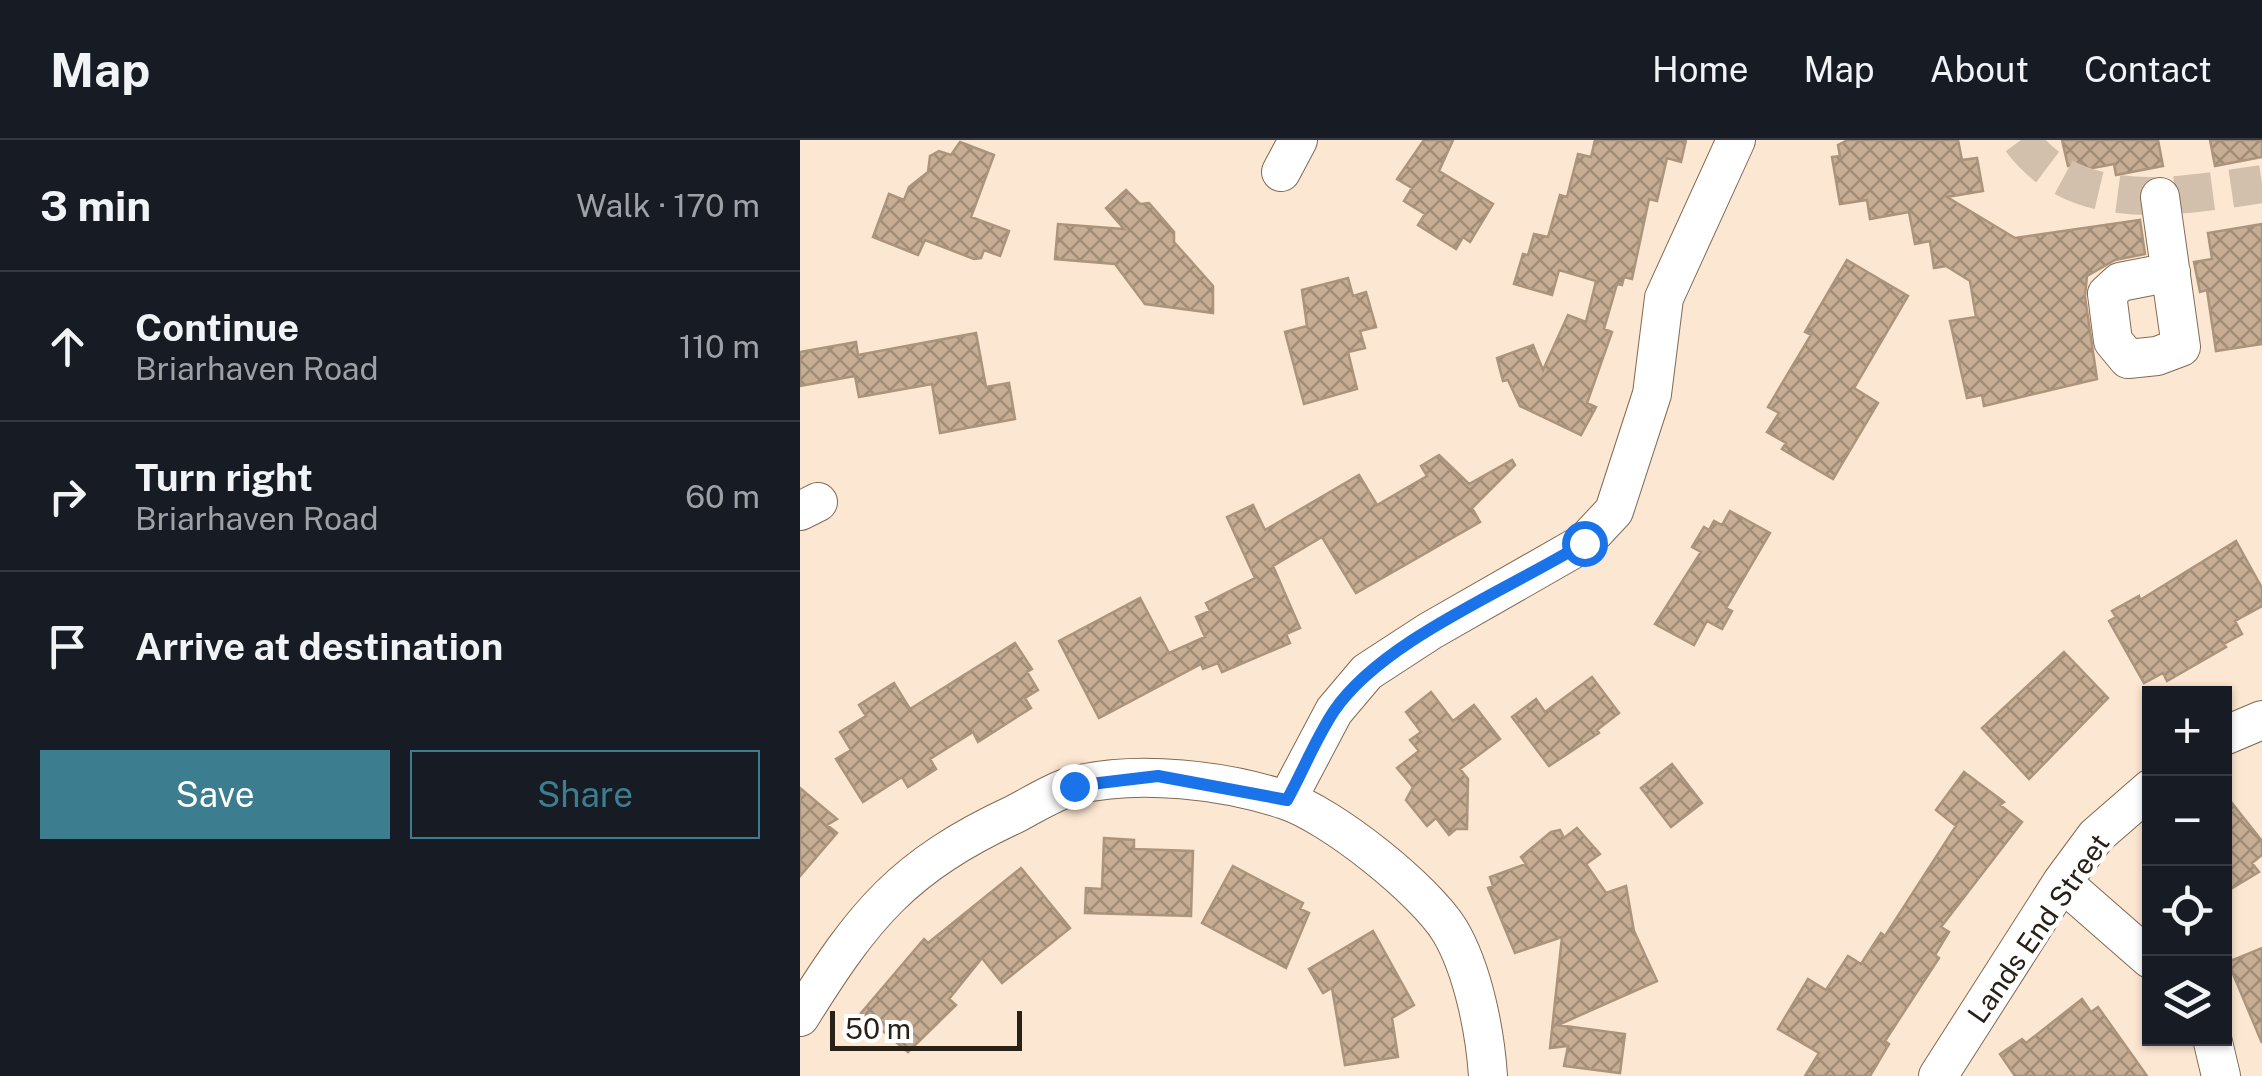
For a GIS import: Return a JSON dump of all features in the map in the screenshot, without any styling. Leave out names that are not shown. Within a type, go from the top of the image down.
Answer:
[{"type":"street","points":[[1287,800],[1334,711],[1368,672],[1430,630],[1584,543],[1614,510],[1652,394],[1664,298],[1736,140]]},
{"type":"street","points":[[2160,197],[2170,272]]},
{"type":"street","points":[[2232,733],[2262,720]]},
{"type":"street","points":[[800,1016],[854,932],[918,867],[978,831],[1074,786],[1158,776],[1287,800],[1353,839],[1405,881],[1449,930],[1474,1001],[1488,1076]]},
{"type":"street","name":"Lands End Street","points":[[1938,1076],[2062,882],[2096,836],[2142,795]]},
{"type":"street","points":[[2062,882],[2147,956]]},
{"type":"street","points":[[2214,1046],[2221,1076]]},
{"type":"building","points":[[1424,140],[1453,140],[1439,171],[1493,204],[1470,242],[1463,237],[1456,249],[1418,225],[1425,214],[1404,201],[1412,188],[1397,179]]},
{"type":"building","points":[[1595,140],[1686,140],[1681,162],[1667,158],[1657,201],[1649,199],[1632,279],[1624,277],[1622,285],[1617,284],[1604,329],[1612,332],[1587,403],[1596,407],[1581,435],[1520,406],[1508,380],[1503,381],[1497,358],[1533,345],[1543,370],[1568,315],[1586,322],[1596,281],[1559,270],[1552,295],[1514,284],[1534,234],[1548,237],[1560,195],[1567,197],[1578,154],[1591,157]]},
{"type":"building","points":[[1848,140],[1958,140],[1962,160],[1977,158],[1983,191],[1947,197],[2015,238],[2140,220],[2145,254],[2115,260],[2087,276],[2085,297],[2097,379],[1984,406],[1982,395],[1967,398],[1950,321],[1976,317],[1970,281],[1946,266],[1934,268],[1930,241],[1915,244],[1909,212],[1870,219],[1867,200],[1840,204],[1832,157],[1840,156],[1838,145]]},
{"type":"building","points":[[2062,140],[2158,140],[2163,166],[2116,175],[2114,164],[2082,170],[2081,163],[2068,166]]},
{"type":"building","points":[[2210,140],[2262,140],[2262,157],[2215,166]]},
{"type":"building","points":[[960,142],[994,155],[971,217],[1009,231],[1000,256],[984,250],[981,258],[974,259],[925,240],[918,255],[873,237],[889,194],[904,200],[909,187],[928,172],[930,156],[939,151],[951,155]]},
{"type":"building","points":[[1126,190],[1140,204],[1149,203],[1174,232],[1174,242],[1213,286],[1213,313],[1145,304],[1115,264],[1055,259],[1058,224],[1124,229],[1106,208]]},
{"type":"building","points":[[2262,224],[2262,344],[2216,351],[2207,290],[2200,292],[2194,262],[2212,259],[2208,233]]},
{"type":"building","points":[[1847,260],[1908,296],[1854,388],[1878,403],[1833,479],[1782,449],[1786,443],[1767,432],[1779,413],[1768,407],[1811,335],[1805,332]]},
{"type":"building","points":[[1348,278],[1353,296],[1366,292],[1376,327],[1360,331],[1365,348],[1348,352],[1357,389],[1304,404],[1285,332],[1307,326],[1302,290]]},
{"type":"building","points":[[976,333],[986,387],[1009,383],[1015,419],[940,433],[932,384],[859,397],[855,376],[800,386],[800,352],[856,342],[858,355]]},
{"type":"building","points":[[1439,455],[1469,484],[1512,460],[1515,465],[1472,508],[1480,522],[1356,593],[1322,537],[1273,566],[1300,628],[1286,634],[1290,643],[1222,672],[1218,663],[1203,669],[1201,664],[1099,718],[1059,641],[1140,598],[1169,653],[1205,637],[1196,617],[1210,611],[1206,603],[1255,578],[1227,517],[1253,505],[1265,530],[1359,475],[1377,505],[1427,476],[1421,466]]},
{"type":"building","points":[[1730,511],[1770,533],[1726,608],[1732,611],[1722,629],[1707,621],[1694,645],[1655,624],[1701,552],[1692,547],[1704,527],[1709,530],[1714,521],[1722,525]]},
{"type":"building","points":[[2236,541],[2262,588],[2262,606],[2235,621],[2242,634],[2224,644],[2226,647],[2167,681],[2163,673],[2144,683],[2109,621],[2116,617],[2112,611],[2139,596],[2140,600]]},
{"type":"building","points":[[1015,643],[1032,669],[1027,672],[1038,690],[1025,698],[1031,708],[978,742],[973,732],[930,759],[936,769],[908,787],[902,777],[863,802],[836,759],[851,750],[840,732],[866,716],[859,705],[894,683],[910,709]]},
{"type":"building","points":[[2064,652],[2108,698],[2029,779],[1982,728]]},
{"type":"building","points":[[1592,677],[1619,713],[1597,730],[1599,733],[1549,766],[1512,717],[1536,699],[1545,712]]},
{"type":"building","points":[[1431,692],[1453,721],[1474,705],[1500,739],[1460,769],[1468,779],[1467,829],[1456,829],[1449,835],[1436,818],[1427,826],[1406,800],[1413,787],[1397,768],[1419,751],[1410,740],[1421,732],[1406,712]]},
{"type":"building","points":[[1672,764],[1702,803],[1671,827],[1641,788]]},
{"type":"building","points":[[1964,772],[2004,802],[2000,805],[2022,822],[1941,927],[1949,932],[1935,955],[1939,958],[1885,1041],[1889,1044],[1870,1076],[1805,1076],[1819,1053],[1778,1029],[1808,979],[1826,990],[1848,956],[1861,964],[1881,933],[1885,936],[1956,826],[1936,810]]},
{"type":"building","points":[[800,788],[837,819],[827,825],[837,833],[800,876]]},
{"type":"building","points":[[2232,803],[2262,841],[2262,855],[2252,863],[2259,872],[2232,888]]},
{"type":"building","points":[[1577,828],[1600,854],[1586,864],[1606,893],[1626,886],[1634,931],[1657,981],[1558,1025],[1625,1034],[1620,1073],[1564,1066],[1568,1046],[1550,1048],[1562,937],[1515,953],[1488,888],[1493,886],[1490,877],[1526,864],[1521,857],[1551,832],[1560,830],[1564,838]]},
{"type":"building","points":[[1104,838],[1134,840],[1134,849],[1193,851],[1191,916],[1085,913],[1086,888],[1102,889]]},
{"type":"building","points":[[1233,866],[1303,903],[1300,909],[1309,913],[1286,968],[1202,923]]},
{"type":"building","points":[[1021,868],[1070,928],[1002,983],[982,958],[949,999],[956,1005],[908,1052],[861,1013],[924,939],[928,943]]},
{"type":"building","points":[[1373,931],[1414,1005],[1392,1018],[1398,1057],[1345,1065],[1332,988],[1323,993],[1309,969]]},
{"type":"building","points":[[2262,948],[2262,1043],[2232,972],[2232,960]]},
{"type":"building","points":[[2082,999],[2091,1012],[2098,1007],[2147,1076],[2015,1076],[2000,1054],[2022,1039],[2026,1043]]},
{"type":"tunnel","points":[[2021,140],[2044,164],[2071,181],[2101,191],[2165,196],[2262,184]]},
{"type":"route","points":[[1074,786],[1158,776],[1287,800],[1334,711],[1368,672],[1430,630],[1516,585],[1584,543]]}]
